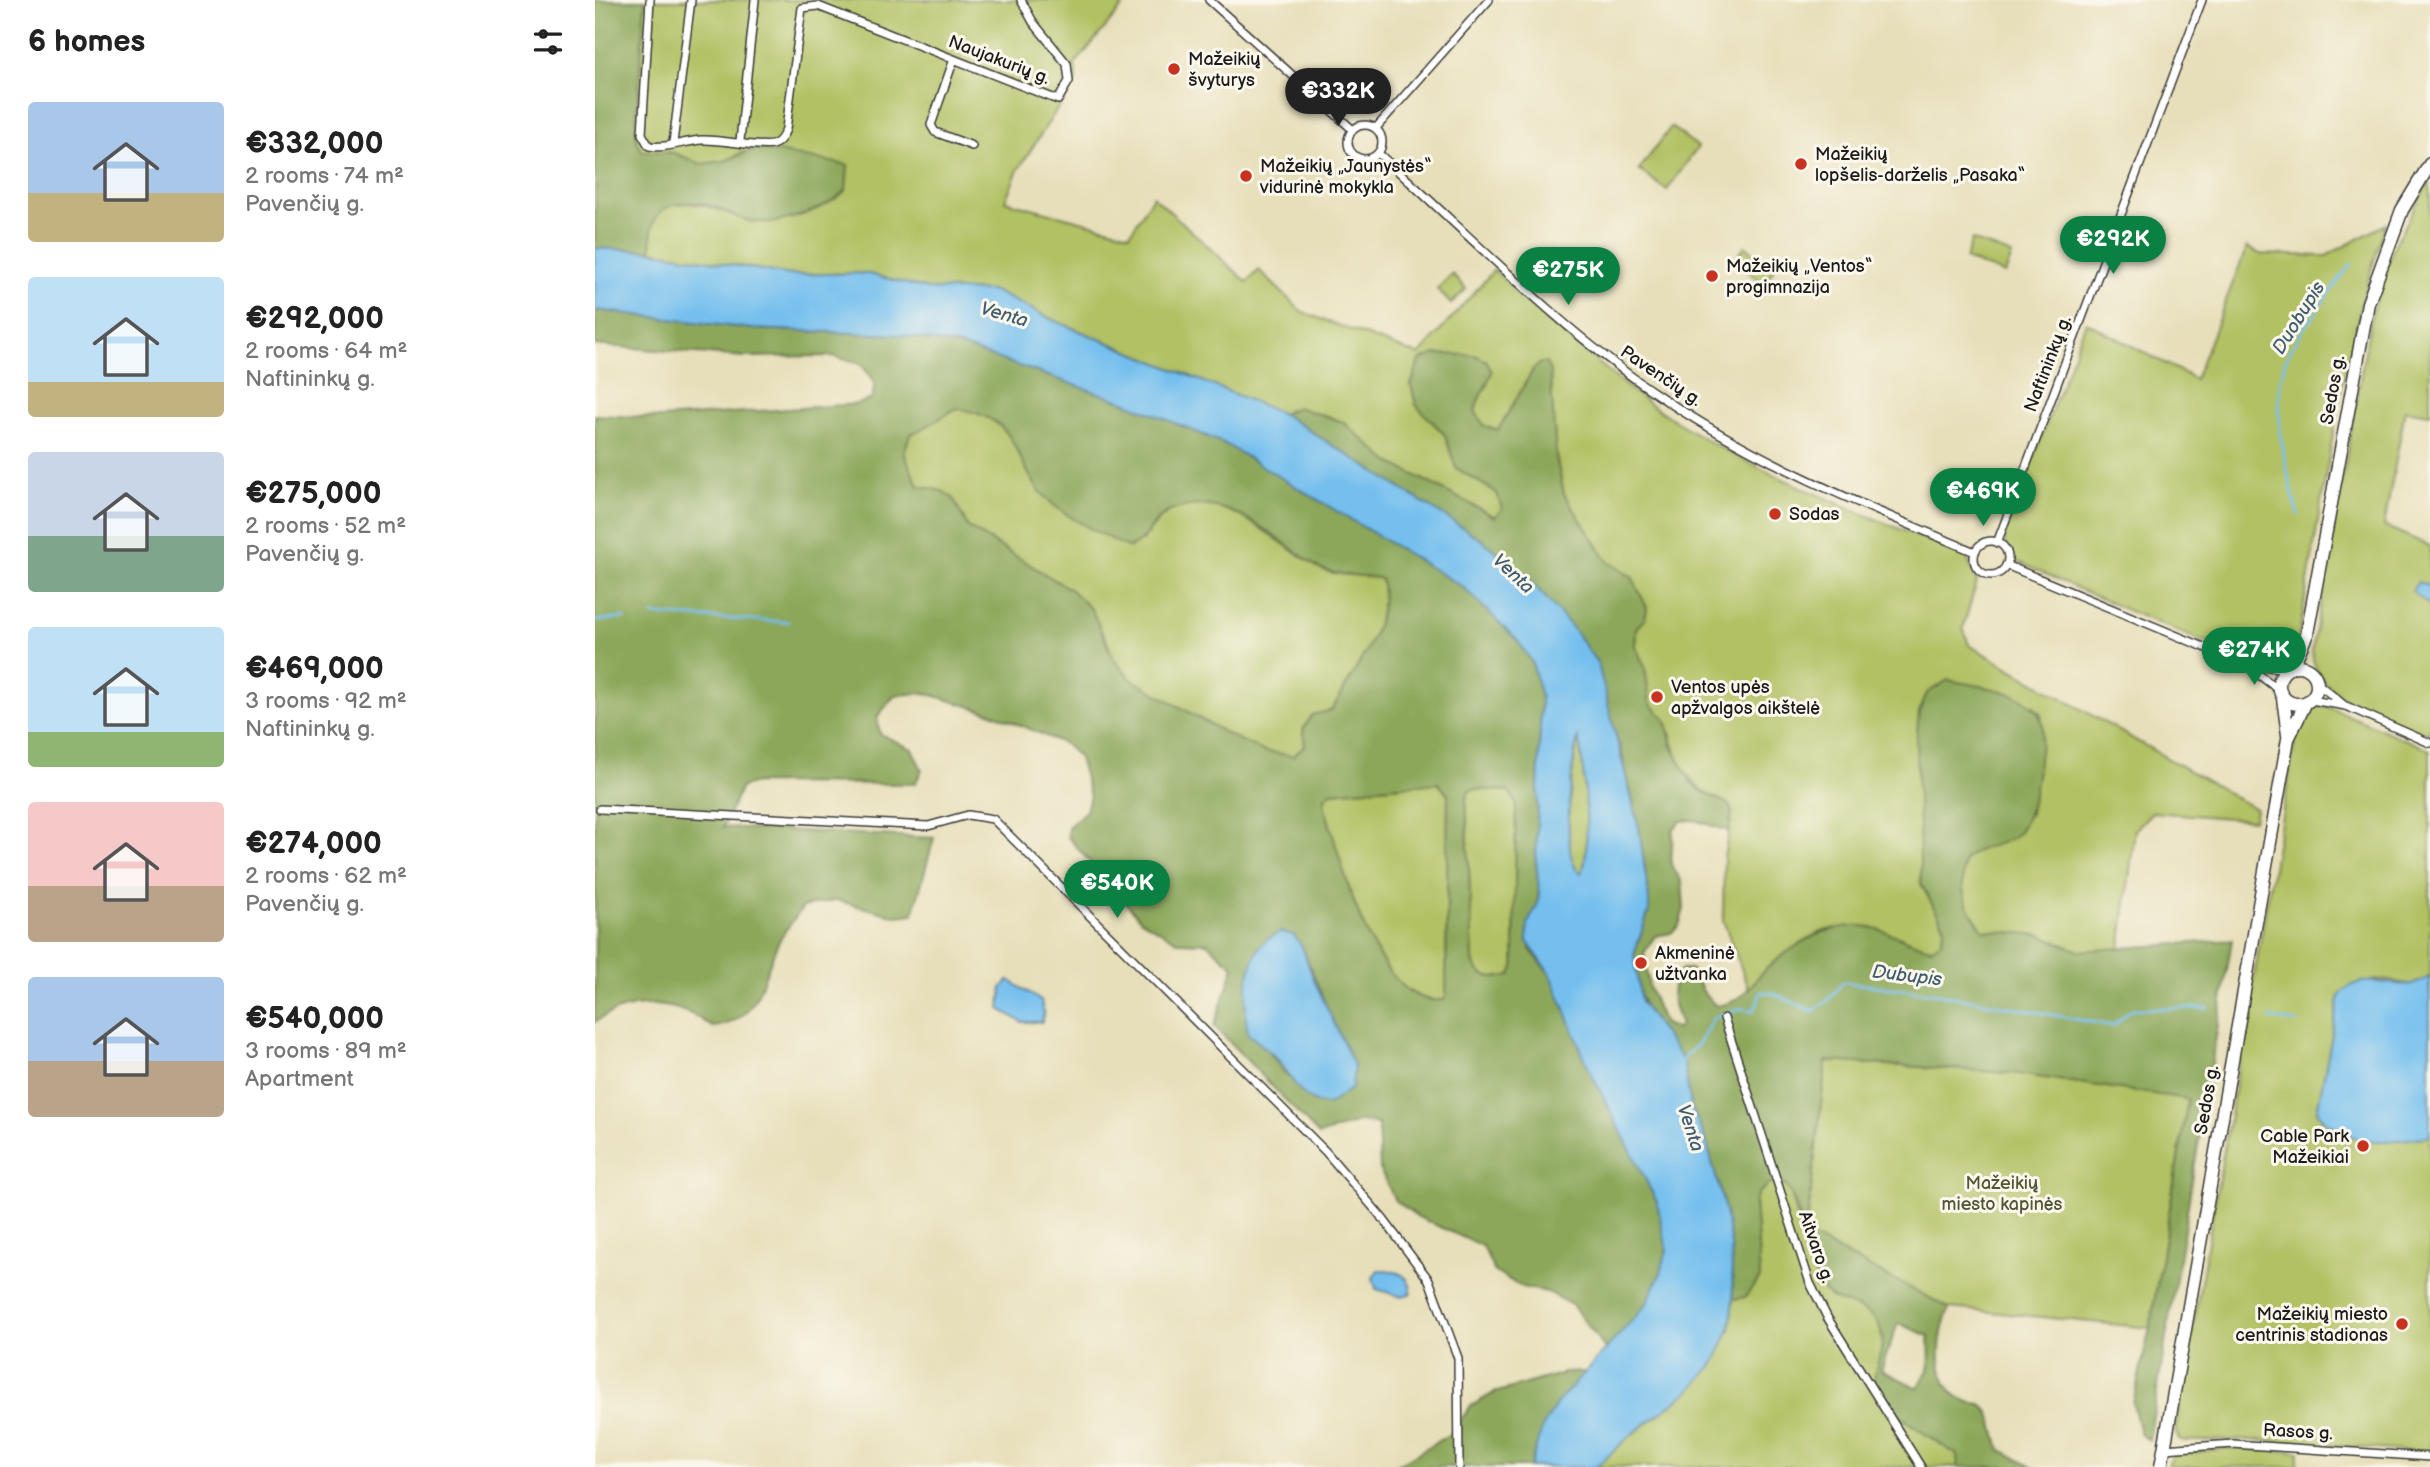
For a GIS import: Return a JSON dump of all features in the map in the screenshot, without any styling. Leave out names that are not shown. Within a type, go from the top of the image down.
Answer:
[{"type":"main road","name":"Sedos g.","points":[[2290,668],[2307,634],[2368,303],[2397,222],[2430,164]]},
{"type":"main road","name":"Sedos g.","points":[[2307,634],[2314,677]]},
{"type":"main road","points":[[2302,667],[2314,677],[2308,702],[2293,704],[2281,694],[2279,680],[2290,668],[2302,667]]},
{"type":"main road","name":"Sedos g.","points":[[2281,694],[2288,739]]},
{"type":"main road","name":"Sedos g.","points":[[2161,1467],[2288,739],[2308,702]]},
{"type":"street","points":[[650,0],[642,134],[649,146],[657,148],[673,142],[740,141],[774,145],[781,139],[786,129],[802,8],[795,2]]},
{"type":"street","points":[[673,142],[691,0]]},
{"type":"street","points":[[740,141],[755,0]]},
{"type":"street","name":"Naujakurių g.","points":[[802,8],[816,3],[1058,100],[1069,81],[1067,64],[1033,22],[1021,0]]},
{"type":"street","points":[[1209,0],[1353,130]]},
{"type":"street","points":[[1376,128],[1489,0]]},
{"type":"street","name":"Naftininkų g.","points":[[1997,543],[2202,0]]},
{"type":"street","points":[[954,59],[931,125],[935,132],[972,146]]},
{"type":"street","points":[[1367,125],[1376,128],[1382,140],[1378,153],[1366,159],[1353,153],[1349,139],[1353,130],[1367,125]]},
{"type":"street","name":"Pavenčių g.","points":[[1378,153],[1580,337],[1659,396],[1762,458],[1975,552]]},
{"type":"street","points":[[1986,542],[1997,543],[2005,550],[2006,565],[2000,573],[1985,574],[1977,568],[1975,552],[1986,542]]},
{"type":"street","points":[[2006,565],[2245,664],[2281,694]]},
{"type":"street","points":[[2245,664],[2290,668]]},
{"type":"street","points":[[2314,677],[2346,706]]},
{"type":"street","points":[[2308,702],[2346,706],[2430,743]]},
{"type":"street","points":[[600,809],[928,826],[968,815],[993,818],[1326,1152],[1429,1280],[1458,1357],[1458,1467]]},
{"type":"street","name":"Aitvaro g.","points":[[1724,1018],[1811,1283],[1827,1317],[1921,1467]]},
{"type":"street","name":"Rasos g.","points":[[2164,1449],[2233,1444],[2430,1457]]},
{"type":"green space","points":[[595,0],[645,0],[636,125],[637,142],[642,151],[674,153],[701,164],[725,161],[757,148],[848,165],[846,190],[814,210],[775,222],[746,220],[698,203],[679,204],[663,210],[657,216],[652,227],[651,251],[595,248]]},
{"type":"green space","points":[[645,0],[1128,0],[1075,64],[1076,80],[1018,170],[1005,201],[1130,234],[1153,196],[1247,282],[1259,270],[1302,312],[1419,355],[1494,270],[1634,392],[1710,442],[1794,484],[1966,556],[1977,581],[1963,628],[1969,645],[2256,809],[2254,820],[2152,812],[2135,830],[2120,950],[2079,951],[2040,935],[1983,930],[1967,905],[1962,881],[1964,860],[2030,814],[2043,727],[2041,714],[2033,705],[1921,884],[1945,927],[1941,941],[1932,948],[1885,933],[1843,928],[1826,930],[1789,952],[1749,989],[1723,920],[1724,858],[1732,812],[1728,804],[1701,791],[1680,766],[1666,720],[1650,703],[1645,667],[1635,646],[1636,628],[1645,619],[1647,608],[1632,577],[1608,562],[1564,494],[1556,456],[1550,371],[1533,370],[1498,430],[1484,426],[1475,412],[1477,398],[1488,385],[1426,357],[1419,362],[1411,385],[1416,405],[1445,435],[1456,468],[1497,493],[1503,509],[1495,517],[1389,462],[1343,422],[1328,416],[1290,409],[1283,414],[1053,320],[994,291],[928,289],[865,273],[791,275],[651,251],[653,224],[661,210],[674,204],[690,203],[744,218],[775,221],[800,205],[848,165],[743,152],[725,161],[701,164],[674,153],[641,151],[637,142],[636,125]]},
{"type":"green space","points":[[1671,127],[1698,147],[1667,190],[1639,170]]},
{"type":"green space","points":[[2430,179],[2430,414],[2405,410],[2384,526],[2430,546],[2430,735],[2376,715],[2339,695],[2325,683],[2316,668],[2312,651],[2372,312],[2394,246]]},
{"type":"green space","points":[[2386,224],[2370,275],[2344,380],[2297,647],[2289,663],[2271,663],[2240,655],[2112,604],[2016,561],[2005,543],[2004,534],[2086,322],[2195,379],[2247,247],[2260,254],[2326,256]]},
{"type":"green space","points":[[1972,240],[2012,255],[2005,274],[1965,259]]},
{"type":"green space","points":[[1745,246],[1775,268],[1764,283],[1734,262]]},
{"type":"green space","points":[[1452,274],[1466,289],[1451,304],[1437,289]]},
{"type":"green space","points":[[595,310],[753,329],[901,335],[960,346],[1125,402],[1225,444],[1463,587],[1517,640],[1532,662],[1541,697],[1536,861],[1539,891],[1538,903],[1528,923],[1530,949],[1551,975],[1589,1069],[1657,1202],[1667,1250],[1660,1275],[1646,1305],[1607,1351],[1573,1306],[1548,1292],[1522,1287],[1495,1272],[1482,1246],[1418,1217],[1395,1200],[1380,1170],[1378,1124],[1361,1121],[1319,1135],[1214,1026],[1234,967],[1207,943],[1179,942],[1141,920],[1068,837],[1068,827],[1086,811],[1090,796],[1079,758],[1065,744],[992,713],[925,693],[895,695],[877,717],[880,734],[912,749],[922,770],[915,784],[756,783],[741,787],[723,827],[934,838],[913,914],[896,916],[835,900],[803,907],[778,943],[757,996],[740,1017],[728,1024],[712,1027],[684,1011],[654,1005],[624,1008],[595,1022],[595,415],[661,418],[857,404],[872,399],[875,383],[861,364],[833,356],[745,357],[595,345]],"holes":[[[957,408],[992,420],[1010,438],[1029,475],[1047,499],[1081,524],[1129,548],[1142,539],[1166,513],[1190,506],[1206,506],[1238,514],[1253,522],[1319,568],[1329,572],[1381,579],[1383,596],[1376,630],[1332,710],[1312,715],[1303,730],[1305,745],[1293,756],[1263,751],[1227,734],[1131,679],[1114,660],[1092,610],[1071,590],[968,527],[953,498],[942,491],[918,486],[904,453],[910,434]],[[1438,783],[1448,794],[1446,996],[1443,1000],[1418,997],[1397,981],[1379,956],[1363,925],[1339,858],[1324,805],[1325,798],[1331,792]],[[1469,791],[1509,791],[1516,803],[1514,967],[1511,975],[1487,976],[1478,971],[1473,960],[1466,799]],[[1302,947],[1332,1020],[1288,1077],[1268,1051]]]},
{"type":"green space","points":[[1435,354],[1475,355],[1487,361],[1492,372],[1475,411],[1484,426],[1498,430],[1533,370],[1540,363],[1546,363],[1550,371],[1556,456],[1564,494],[1608,562],[1632,577],[1647,608],[1645,619],[1636,628],[1635,646],[1645,667],[1650,703],[1666,720],[1672,746],[1690,781],[1701,791],[1728,804],[1732,812],[1729,831],[1694,820],[1681,821],[1673,830],[1671,865],[1682,882],[1684,909],[1679,926],[1671,933],[1655,936],[1644,953],[1649,987],[1664,1024],[1677,1029],[1681,1025],[1673,989],[1682,969],[1691,969],[1705,995],[1716,1006],[1740,997],[1766,969],[1799,944],[1837,928],[1864,926],[1931,948],[1941,941],[1945,927],[1921,884],[1916,742],[1919,712],[1927,693],[1948,680],[2019,697],[2039,714],[2043,727],[2032,801],[2021,828],[2013,837],[1978,851],[1964,860],[1964,897],[1983,930],[2040,935],[2079,951],[2232,940],[2149,1440],[2140,1434],[2133,1403],[2150,1328],[2188,1099],[2012,1073],[1826,1061],[1806,1234],[1949,1308],[1941,1337],[1940,1353],[1945,1382],[1953,1393],[1964,1400],[1981,1404],[1990,1413],[2000,1449],[2032,1467],[1957,1467],[1959,1462],[1956,1454],[1893,1409],[1876,1385],[1875,1374],[1882,1346],[1880,1328],[1868,1313],[1835,1299],[1821,1287],[1796,1207],[1786,1186],[1770,1183],[1758,1193],[1755,1201],[1760,1278],[1745,1297],[1733,1299],[1731,1244],[1724,1206],[1705,1137],[1691,1106],[1683,1060],[1647,1014],[1637,985],[1634,954],[1649,910],[1649,899],[1639,828],[1620,746],[1527,577],[1482,540],[1283,414],[1297,407],[1343,422],[1389,462],[1495,517],[1502,509],[1497,493],[1456,468],[1445,435],[1416,405],[1411,385],[1419,361]],"holes":[[[1898,1323],[1929,1336],[1930,1366],[1918,1388],[1881,1370]]]},
{"type":"green space","points":[[957,408],[982,413],[1005,430],[1022,455],[1143,541],[1162,516],[1183,505],[1206,504],[1229,511],[1253,523],[1326,571],[1381,579],[1383,596],[1376,630],[1332,710],[1312,715],[1303,730],[1305,745],[1293,756],[1263,751],[1227,734],[1131,679],[1114,660],[1105,636],[1071,590],[968,527],[952,498],[942,491],[918,486],[904,453],[910,434]]},
{"type":"green space","points":[[2326,706],[2430,750],[2430,976],[2410,984],[2373,980],[2340,995],[2317,1111],[2328,1123],[2354,1137],[2383,1141],[2430,1136],[2430,1453],[2256,1440],[2184,1441],[2179,1439],[2175,1431],[2298,724],[2310,707]]},
{"type":"green space","points":[[1578,736],[1587,829],[1585,864],[1581,873],[1574,865],[1568,831]]},
{"type":"green space","points":[[1438,783],[1448,794],[1446,996],[1443,1000],[1418,997],[1397,981],[1379,956],[1350,891],[1324,805],[1325,798],[1331,792]]},
{"type":"green space","points":[[1469,791],[1509,791],[1516,803],[1514,967],[1511,975],[1487,977],[1479,972],[1473,960],[1466,799]]},
{"type":"green space","name":"Mažeikių miesto kapinės","points":[[1826,1061],[2012,1073],[2188,1099],[2150,1328],[1949,1308],[1806,1234]]},
{"type":"green space","points":[[1770,1183],[1787,1186],[1790,1190],[1809,1259],[1829,1297],[1861,1308],[1876,1319],[1882,1335],[1882,1344],[1876,1371],[1902,1418],[1956,1454],[1959,1462],[1957,1467],[1596,1467],[1630,1436],[1690,1390],[1730,1329],[1733,1299],[1745,1297],[1760,1278],[1755,1201],[1758,1193]]},
{"type":"green space","points":[[1586,1372],[1551,1416],[1530,1467],[1394,1467],[1450,1434],[1471,1406],[1494,1393],[1564,1373]]},
{"type":"green space","points":[[2228,1448],[2299,1452],[2297,1467],[2168,1467],[2173,1455]]},
{"type":"water","name":"Venta","points":[[595,248],[651,251],[791,275],[865,273],[928,289],[994,291],[1053,320],[1283,414],[1482,540],[1527,577],[1571,626],[1598,664],[1639,828],[1649,899],[1649,910],[1634,954],[1641,1002],[1683,1060],[1691,1106],[1705,1137],[1724,1206],[1731,1244],[1733,1299],[1730,1329],[1714,1364],[1690,1390],[1630,1436],[1596,1467],[1530,1467],[1542,1428],[1557,1403],[1646,1305],[1660,1275],[1667,1250],[1657,1202],[1589,1069],[1551,975],[1527,941],[1528,923],[1538,903],[1539,891],[1536,861],[1541,697],[1532,662],[1517,640],[1463,587],[1225,444],[1125,402],[960,346],[901,335],[753,329],[595,310]],"holes":[[[1578,738],[1586,829],[1586,849],[1581,873],[1574,865],[1569,831],[1571,787]]]},
{"type":"water","points":[[2418,582],[2430,586],[2430,606],[2412,591]]},
{"type":"water","points":[[1281,932],[1294,935],[1302,947],[1314,980],[1354,1065],[1352,1088],[1328,1105],[1318,1103],[1303,1094],[1277,1059],[1248,1034],[1246,998],[1254,958],[1266,940]]},
{"type":"water","points":[[2430,976],[2430,1136],[2371,1141],[2348,1135],[2328,1124],[2317,1111],[2340,995],[2360,982],[2408,984]]},
{"type":"water","points":[[1009,980],[1041,1001],[1044,1013],[1042,1022],[1022,1022],[1000,1009],[1002,988]]},
{"type":"water","points":[[1378,1270],[1401,1274],[1409,1282],[1411,1293],[1402,1297],[1376,1289],[1373,1278]]},
{"type":"waterway","name":"Duobupis","points":[[2298,515],[2281,438],[2281,380],[2285,362],[2296,340],[2351,264]]},
{"type":"waterway","points":[[653,615],[788,622]]},
{"type":"waterway","points":[[595,621],[625,618]]},
{"type":"waterway","name":"Dubupis","points":[[1682,1060],[1701,1041],[1713,1018],[1741,1008],[1751,1011],[1756,1007],[1761,992],[1772,993],[1813,1011],[1827,1001],[1843,982],[1939,994],[2113,1026],[2132,1009],[2208,1008]]},
{"type":"waterway","points":[[2270,1018],[2297,1023]]},
{"type":"place","name":"Mažeikių švyturys","points":[[1174,69]]},
{"type":"place","name":"Mažeikių lopšelis-darželis „Pasaka“","points":[[1801,164]]},
{"type":"place","name":"Mažeikių „Jaunystės“ vidurinė mokykla","points":[[1246,176]]},
{"type":"place","name":"Mažeikių „Ventos“ progimnazija","points":[[1712,276]]},
{"type":"place","name":"Sodas","points":[[1775,514]]},
{"type":"place","name":"Ventos upės apžvalgos aikštelė","points":[[1657,697]]},
{"type":"place","name":"Akmeninė užtvanka","points":[[1641,963]]},
{"type":"place","name":"Cable Park Mažeikiai","points":[[2363,1146]]},
{"type":"place","name":"Mažeikių miesto centrinis stadionas","points":[[2402,1324]]}]
